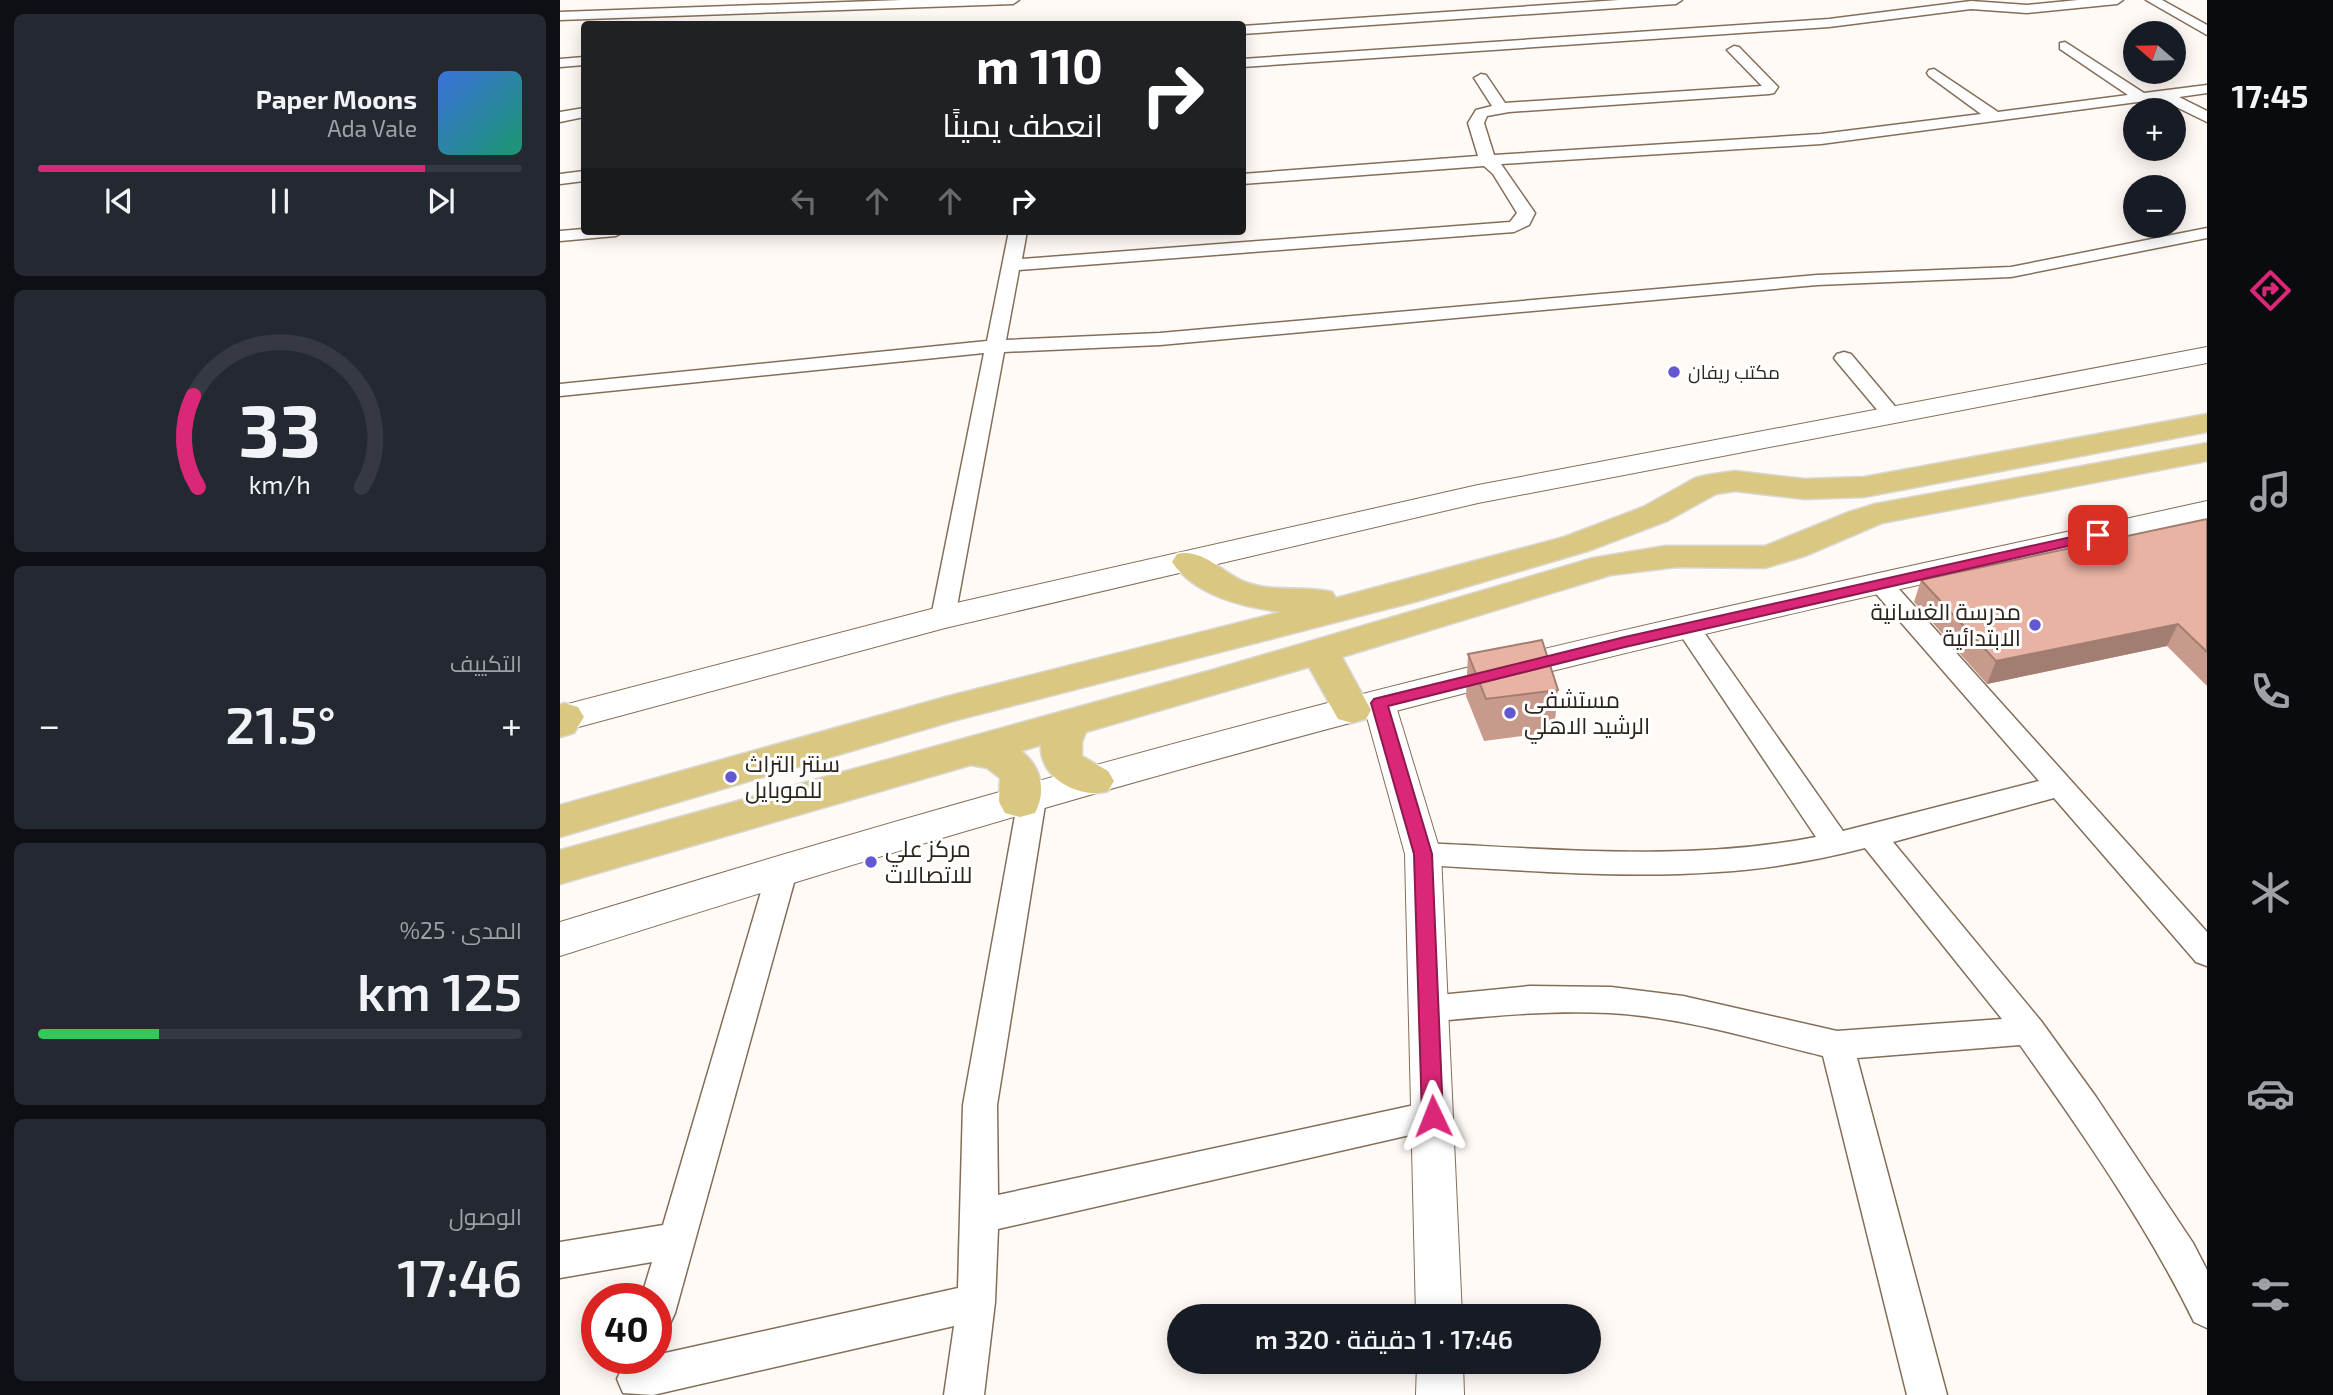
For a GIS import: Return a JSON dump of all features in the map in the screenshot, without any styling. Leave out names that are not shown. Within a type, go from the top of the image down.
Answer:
[{"type":"highway","points":[[560,821],[949,709],[1209,640],[1405,593],[1595,538],[1678,502],[1695,489],[1721,482],[1815,489],[1864,487],[2207,422]]},
{"type":"highway","points":[[560,867],[1320,652],[1628,561],[1677,556],[1728,559],[1772,555],[1839,526],[1875,514],[2207,452]]},
{"type":"highway","points":[[1765,484],[1786,492],[1802,504],[1811,518],[1813,533],[1807,542]]},
{"type":"highway","points":[[1678,502],[1677,517],[1686,533],[1704,548],[1728,559]]},
{"type":"highway","points":[[1189,562],[1223,586],[1269,599],[1312,600],[1405,593]]},
{"type":"highway","points":[[1320,652],[1366,706]]},
{"type":"highway","points":[[1073,722],[1061,739],[1062,757],[1073,772],[1094,781]]},
{"type":"highway","points":[[968,751],[997,755],[1017,769],[1026,800]]},
{"type":"main road","points":[[561,719],[943,617],[1478,494],[2207,355]]},
{"type":"main road","points":[[560,939],[783,867],[1366,706],[1688,627],[2207,511]]},
{"type":"street","points":[[560,16],[999,4],[1013,0]]},
{"type":"street","points":[[1246,30],[1676,0]]},
{"type":"street","points":[[1246,64],[1829,23],[1971,5],[2028,9],[2117,0]]},
{"type":"street","points":[[2152,0],[2207,31]]},
{"type":"street","points":[[2065,46],[2141,97]]},
{"type":"street","points":[[1013,265],[1514,227],[1523,222],[1526,213],[1499,171],[1486,160],[1476,119],[1486,110],[1769,90],[1771,87],[1734,50]]},
{"type":"street","points":[[560,63],[581,61]]},
{"type":"street","points":[[1934,73],[1994,116]]},
{"type":"street","points":[[1481,78],[1501,108]]},
{"type":"street","points":[[1246,179],[1486,160],[1821,139],[2207,89]]},
{"type":"street","points":[[2161,94],[2207,117]]},
{"type":"street","points":[[560,104],[581,100]]},
{"type":"street","points":[[560,117],[581,114]]},
{"type":"street","points":[[560,179],[581,176]]},
{"type":"street","points":[[560,390],[996,346],[1098,344],[1817,280],[2011,272],[2207,233]]},
{"type":"street","points":[[560,236],[581,234]]},
{"type":"street","points":[[943,617],[1017,235]]},
{"type":"street","points":[[1844,358],[1891,414]]},
{"type":"street","points":[[1881,583],[2207,953]]},
{"type":"street","points":[[1688,627],[1837,845]]},
{"type":"street","points":[[1366,706],[1423,854],[1439,1304]]},
{"type":"street","points":[[1423,854],[1668,863],[1721,861],[1837,845],[2060,786]]},
{"type":"street","points":[[964,1395],[976,1302],[980,1216],[980,1105],[1026,800]]},
{"type":"street","points":[[1872,836],[2028,1031],[2084,1108],[2179,1255],[2207,1308]]},
{"type":"street","points":[[665,1283],[783,867]]},
{"type":"street","points":[[1429,1009],[1530,999],[1611,1000],[1683,1009],[1837,1045],[2028,1031]]},
{"type":"street","points":[[1837,1045],[1927,1395]]},
{"type":"street","points":[[980,1216],[1433,1116]]},
{"type":"street","points":[[560,1260],[677,1240]]},
{"type":"street","points":[[638,1377],[976,1302]]},
{"type":"street","points":[[1440,1374],[1440,1395]]},
{"type":"building","points":[[2207,519],[2207,652],[2178,624],[1996,661],[1921,580]]},
{"type":"building","points":[[1542,640],[1558,690],[1486,699],[1468,654]]},
{"type":"place","name":"مكتب ريفان","points":[[1674,372]]},
{"type":"place","name":"مدرسة الغسانية الابتدائية","points":[[2035,625]]},
{"type":"place","name":"مستشفى الرشيد الاهلي","points":[[1510,713]]},
{"type":"place","name":"سنتر التراث للموبايل","points":[[731,777]]},
{"type":"place","name":"مركز علي للاتصالات","points":[[871,862]]},
{"type":"route","points":[[1433,1116],[1423,854],[1379,703],[1625,642],[2098,535]]}]
